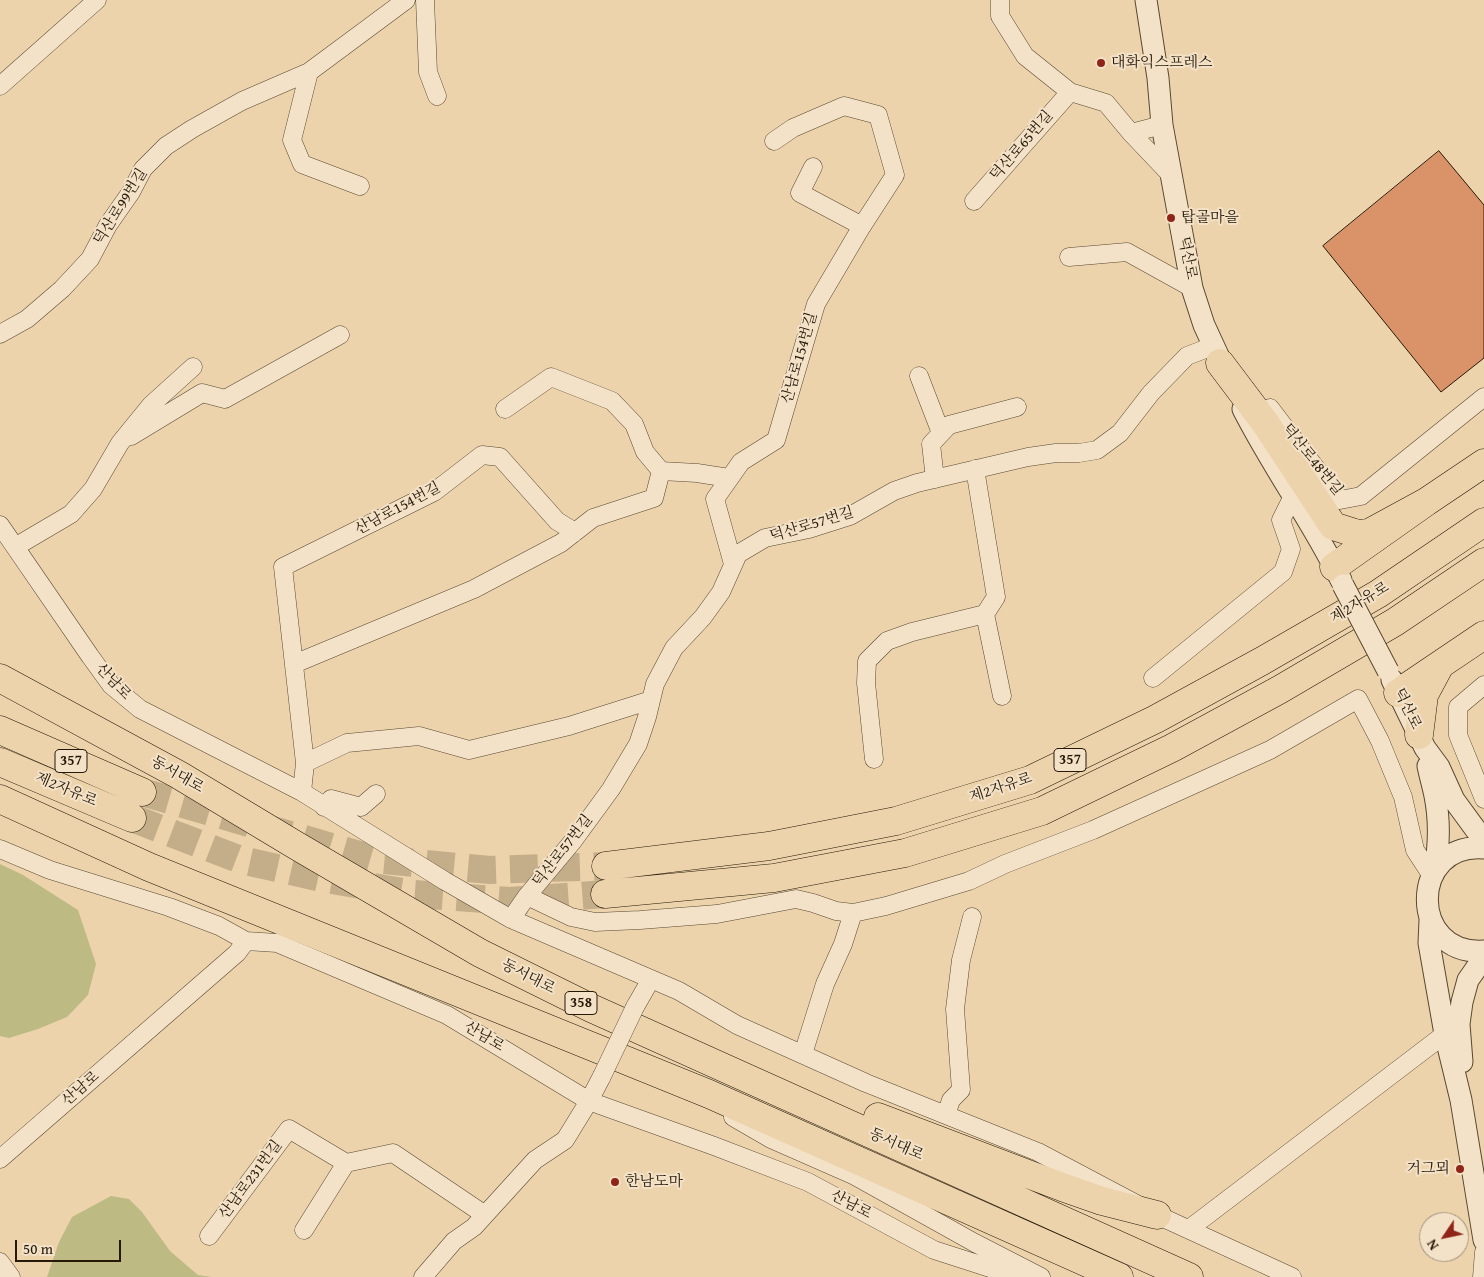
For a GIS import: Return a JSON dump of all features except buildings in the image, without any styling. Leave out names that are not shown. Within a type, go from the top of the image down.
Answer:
[{"type":"highway","points":[[1216,354],[1266,424],[1333,526],[1358,534],[1369,533],[1426,502],[1484,464]]},
{"type":"highway","points":[[1339,576],[1426,502]]},
{"type":"highway","name":"제2자유로","points":[[606,866],[769,846],[896,821],[1030,780],[1156,719],[1262,661],[1378,594],[1484,522]]},
{"type":"highway","name":"357","points":[[605,894],[793,875],[905,853],[1042,810],[1172,748],[1279,690],[1396,622],[1484,562]]},
{"type":"highway","points":[[1393,682],[1438,667],[1484,635]]},
{"type":"highway","points":[[1422,742],[1424,695],[1438,667]]},
{"type":"highway","name":"동서대로","points":[[0,678],[179,775],[480,953],[591,1008],[1189,1277]]},
{"type":"highway","name":"제2자유로","points":[[0,730],[142,792]]},
{"type":"highway","name":"제2자유로","points":[[0,762],[132,818]]},
{"type":"highway","name":"동서대로","points":[[0,799],[149,867],[709,1094],[1119,1277]]},
{"type":"highway","points":[[647,1033],[711,1047],[793,1083],[913,1131],[1102,1201],[1157,1215]]},
{"type":"street","points":[[0,86],[97,0]]},
{"type":"street","name":"덕산로99번길","points":[[0,334],[27,319],[62,289],[90,259],[108,225],[131,192],[143,169],[166,146],[242,101],[309,72],[406,0]]},
{"type":"street","points":[[425,0],[428,72],[437,96]]},
{"type":"street","points":[[1000,0],[1000,16],[1025,56],[1070,92],[1106,104],[1170,174]]},
{"type":"street","name":"덕산로","points":[[1146,0],[1170,174],[1192,288],[1204,325],[1216,354],[1256,433],[1339,576],[1422,742]]},
{"type":"street","points":[[309,72],[292,140],[298,156],[302,164],[360,186]]},
{"type":"street","name":"덕산로65번길","points":[[974,201],[1070,92]]},
{"type":"street","name":"산남로154번길","points":[[733,564],[715,499],[740,462],[776,440],[816,304],[862,226],[895,175],[878,115],[844,106],[793,128],[774,141]]},
{"type":"street","points":[[1131,133],[1162,125]]},
{"type":"street","points":[[813,167],[800,193],[862,226]]},
{"type":"street","points":[[1069,256],[1127,252],[1192,288]]},
{"type":"street","points":[[120,443],[202,393],[225,399],[340,335]]},
{"type":"street","name":"덕산로48번길","points":[[1216,354],[1243,372],[1340,500],[1361,496],[1484,397]]},
{"type":"street","name":"덕산로57번길","points":[[511,919],[611,789],[638,744],[655,684],[674,648],[703,617],[721,592],[738,554],[765,538],[809,529],[850,516],[894,491],[916,483],[1028,457],[1097,450],[1120,433],[1151,393],[1187,356],[1216,354]]},
{"type":"street","points":[[15,547],[71,514],[93,489],[120,443],[151,406],[193,367]]},
{"type":"street","points":[[920,376],[941,433]]},
{"type":"street","points":[[505,409],[551,377],[612,402],[634,424],[645,452],[662,472],[697,473],[729,478]]},
{"type":"street","points":[[935,479],[931,444],[949,425],[1017,408]]},
{"type":"street","name":"산남로154번길","points":[[302,792],[305,763],[284,567],[434,492],[482,455],[500,457],[557,521],[575,532]]},
{"type":"street","points":[[975,469],[996,597],[986,614],[1002,696]]},
{"type":"street","points":[[294,664],[474,590],[561,543],[593,518],[654,498],[662,472]]},
{"type":"street","points":[[1153,678],[1283,572],[1291,549],[1281,520],[1293,496]]},
{"type":"street","name":"산남로","points":[[0,525],[112,685],[140,709],[302,792],[445,881],[511,919],[679,991],[736,1025],[866,1083],[1038,1152],[1157,1215],[1292,1277]]},
{"type":"street","points":[[874,759],[866,683],[867,661],[886,640],[986,614]]},
{"type":"street","points":[[1484,685],[1458,707],[1458,735],[1484,799]]},
{"type":"street","points":[[527,896],[571,917],[594,922],[717,914],[796,900],[836,911],[853,913],[886,906],[969,881],[1005,864],[1093,830],[1270,750],[1358,699],[1380,740],[1404,797],[1415,850],[1433,873]]},
{"type":"street","points":[[305,763],[347,743],[419,736],[469,750],[569,726],[651,700]]},
{"type":"street","points":[[1422,742],[1439,767],[1454,800],[1484,838]]},
{"type":"street","points":[[1422,742],[1435,796],[1438,823],[1438,848],[1426,894],[1430,920],[1429,943],[1445,1034],[1461,1100],[1483,1229]]},
{"type":"street","points":[[324,807],[331,799],[361,807],[376,794]]},
{"type":"street","points":[[1433,873],[1444,860],[1454,853],[1466,849],[1484,848]]},
{"type":"street","points":[[0,849],[50,870],[169,907],[219,926],[246,941]]},
{"type":"street","points":[[803,1054],[825,984],[843,944],[853,913]]},
{"type":"street","points":[[946,1115],[951,1100],[961,1090],[955,1009],[960,960],[972,917]]},
{"type":"street","points":[[1430,920],[1440,934],[1450,943],[1470,951],[1484,951]]},
{"type":"street","name":"산남로","points":[[0,1159],[237,953],[246,941],[277,943],[447,1015],[589,1101],[808,1182],[934,1250],[1018,1277]]},
{"type":"street","points":[[1461,1100],[1462,1068],[1459,1024],[1462,1002],[1468,980],[1484,957]]},
{"type":"street","points":[[423,1277],[454,1241],[474,1227],[535,1160],[565,1140],[589,1101],[635,1006],[651,980]]},
{"type":"street","points":[[1189,1229],[1445,1034]]},
{"type":"street","points":[[652,1071],[772,1140],[853,1175],[999,1256],[1041,1277]]},
{"type":"street","name":"산남로231번길","points":[[209,1236],[289,1129],[346,1163]]},
{"type":"street","points":[[304,1230],[346,1163],[393,1154],[485,1215]]},
{"type":"street","points":[[1482,1277],[1484,1252]]},
{"type":"street","points":[[0,1262],[11,1277]]},
{"type":"shaded area","points":[[0,864],[23,875],[78,910],[96,964],[88,995],[67,1017],[9,1038],[0,1036]]},
{"type":"shaded area","points":[[111,1196],[129,1199],[142,1212],[170,1251],[198,1275],[212,1277],[47,1277],[59,1242],[72,1217]]},
{"type":"tunnel","points":[[142,792],[373,859],[490,870],[606,866]]},
{"type":"tunnel","points":[[132,818],[241,860],[326,879],[414,894],[510,901],[605,894]]},
{"type":"place","name":"대화익스프레스","points":[[1101,63]]},
{"type":"place","name":"탑골마을","points":[[1171,218]]},
{"type":"place","name":"거그뫼","points":[[1460,1169]]},
{"type":"place","name":"한남도마","points":[[615,1182]]}]
